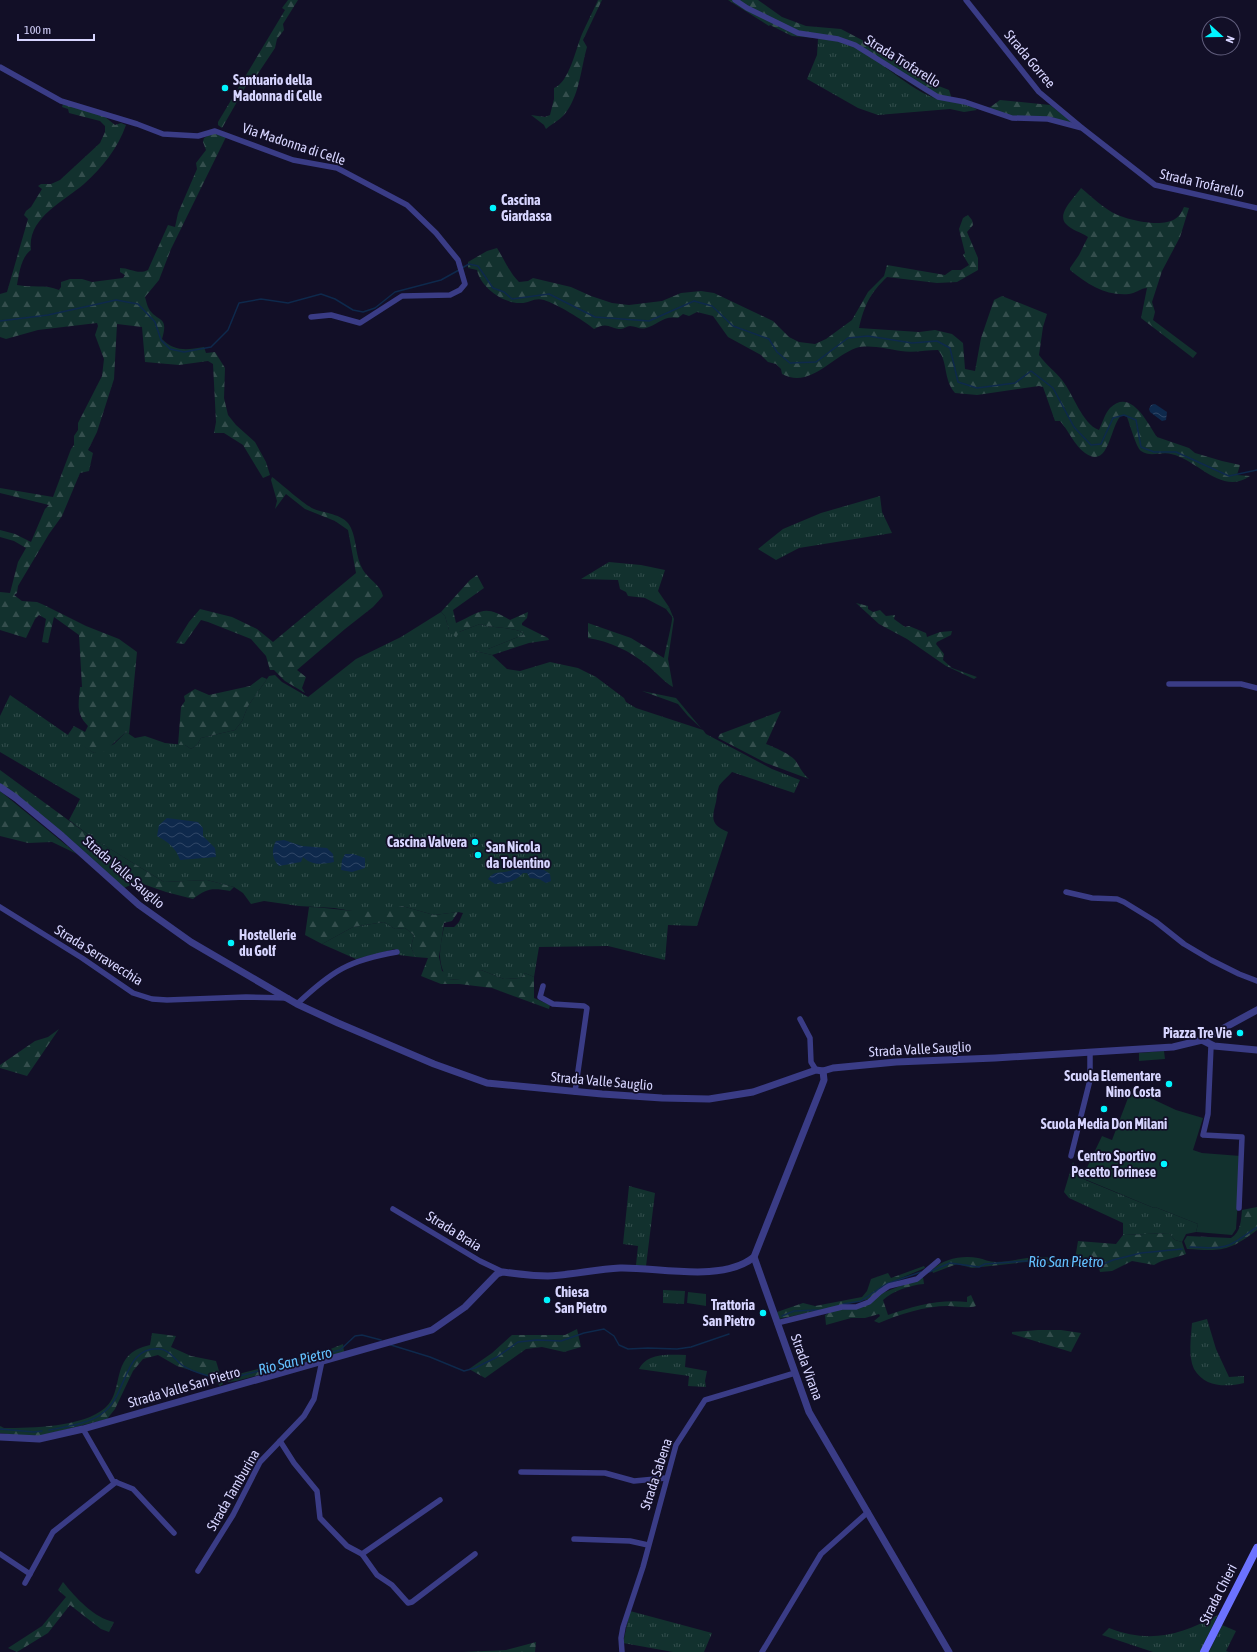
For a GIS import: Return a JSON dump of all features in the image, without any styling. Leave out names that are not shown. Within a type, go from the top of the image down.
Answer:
[{"type":"main road","name":"Strada Chieri","points":[[1204,1652],[1257,1548]]},
{"type":"street","name":"Strada Trofarello","points":[[734,0],[798,33],[838,39],[855,45],[938,97],[956,100],[1012,118],[1048,119],[1082,128],[1155,185],[1257,208]]},
{"type":"street","name":"Strada Gorree","points":[[966,0],[1039,92],[1082,128]]},
{"type":"street","name":"Via Madonna di Celle","points":[[0,67],[60,102],[137,124],[163,134],[198,136],[215,131],[293,160],[331,166],[407,205],[436,233],[458,260],[465,284],[460,290],[450,295],[402,296],[360,323],[331,314],[311,317]]},
{"type":"street","points":[[1169,684],[1241,684],[1257,688]]},
{"type":"street","name":"Strada Valle Sauglio","points":[[0,787],[16,798],[71,844],[139,906],[191,942],[297,1004],[399,1049],[487,1083],[575,1092],[662,1098],[709,1099],[753,1092],[833,1068],[896,1062],[995,1058],[1174,1047],[1202,1040],[1257,1010]]},
{"type":"street","points":[[1066,892],[1092,898],[1124,902],[1155,921],[1184,944],[1211,960],[1257,981]]},
{"type":"street","name":"Strada Serravecchia","points":[[0,907],[82,958],[118,984],[152,999],[167,1000],[246,997],[288,998]]},
{"type":"street","points":[[297,1004],[323,979],[348,965],[374,956],[397,952]]},
{"type":"street","points":[[543,986],[540,997],[553,1004],[584,1006],[587,1008],[575,1092]]},
{"type":"street","points":[[503,1272],[548,1276],[620,1268],[696,1272],[735,1266],[747,1262],[754,1257],[824,1080],[820,1071],[811,1062],[812,1046],[810,1038],[800,1019]]},
{"type":"street","points":[[1202,1040],[1211,1046],[1257,1050]]},
{"type":"street","points":[[1211,1046],[1208,1114],[1204,1135],[1242,1138],[1239,1208]]},
{"type":"street","points":[[1071,1156],[1090,1080],[1088,1073],[1090,1052]]},
{"type":"street","name":"Strada Braia","points":[[393,1209],[480,1262],[503,1272]]},
{"type":"street","name":"Strada Virana","points":[[754,1257],[809,1412],[949,1652]]},
{"type":"street","points":[[777,1323],[842,1307],[856,1307],[869,1302],[889,1286],[917,1279],[938,1261]]},
{"type":"street","name":"Strada Valle San Pietro","points":[[0,1437],[39,1439],[83,1429],[432,1330],[465,1307],[497,1274],[503,1272]]},
{"type":"street","name":"Strada Tamburina","points":[[198,1571],[233,1515],[260,1462],[304,1416],[314,1399],[322,1361]]},
{"type":"street","name":"Strada Sabena","points":[[622,1652],[621,1638],[623,1627],[648,1545],[676,1444],[705,1400],[795,1373]]},
{"type":"street","points":[[83,1429],[100,1462],[113,1481],[133,1489],[174,1533]]},
{"type":"street","points":[[280,1440],[294,1463],[317,1491],[320,1518],[347,1546],[362,1554],[377,1576],[392,1585],[408,1603],[412,1602],[475,1554]]},
{"type":"street","points":[[521,1472],[605,1473],[634,1481],[666,1478]]},
{"type":"street","points":[[25,1583],[53,1532],[116,1482]]},
{"type":"street","points":[[362,1554],[440,1500]]},
{"type":"street","points":[[762,1652],[821,1554],[868,1512]]},
{"type":"street","points":[[574,1539],[630,1541],[648,1545]]},
{"type":"street","points":[[0,1554],[30,1574]]},
{"type":"green space","points":[[288,0],[298,0],[283,24],[284,30],[277,39],[275,48],[251,84],[246,86],[222,128],[218,125],[218,122],[285,10],[282,8]]},
{"type":"green space","points":[[598,0],[602,0],[583,40],[587,47],[575,96],[565,114],[546,129],[544,125],[531,115],[545,117],[550,115],[554,99],[554,88],[559,85],[568,72],[582,34]]},
{"type":"green space","points":[[728,0],[758,0],[782,17],[806,26],[841,29],[936,85],[949,90],[951,96],[950,101],[934,98],[853,47],[838,40],[792,36],[770,25],[769,26]]},
{"type":"green space","points":[[818,39],[837,40],[852,46],[922,92],[939,100],[962,103],[977,110],[964,112],[950,109],[878,115],[858,108],[807,79],[817,55]]},
{"type":"green space","points":[[1000,100],[1050,105],[1076,125],[1012,116],[989,108]]},
{"type":"green space","points":[[63,104],[104,116],[115,125],[121,123],[126,125],[114,150],[97,171],[84,184],[57,204],[40,220],[31,239],[31,250],[23,261],[17,285],[48,287],[59,290],[61,287],[61,282],[70,279],[82,279],[92,282],[123,278],[125,275],[120,272],[120,268],[137,272],[148,270],[168,225],[175,227],[178,213],[197,169],[196,163],[206,150],[203,142],[204,138],[215,132],[226,137],[171,249],[159,280],[145,297],[149,309],[162,320],[164,331],[162,339],[167,343],[182,349],[204,347],[206,353],[215,352],[225,368],[224,398],[228,415],[236,425],[255,442],[266,462],[270,475],[263,478],[243,445],[224,433],[214,433],[216,422],[213,364],[208,361],[179,365],[145,362],[142,327],[117,324],[114,379],[97,432],[88,450],[93,453],[89,471],[80,473],[62,516],[49,534],[18,586],[17,593],[14,595],[22,601],[37,602],[86,626],[119,639],[137,652],[129,734],[126,732],[105,751],[94,753],[67,736],[74,726],[85,732],[88,726],[79,712],[80,687],[82,687],[79,635],[54,617],[48,643],[42,642],[46,619],[39,615],[35,619],[26,638],[0,630],[0,592],[10,593],[18,562],[26,548],[14,541],[0,537],[0,530],[15,534],[31,542],[45,509],[49,505],[0,493],[0,488],[53,497],[71,449],[74,445],[74,436],[78,430],[78,423],[102,376],[104,359],[95,335],[98,326],[97,323],[38,330],[6,339],[0,337],[0,294],[7,292],[28,219],[24,215],[31,207],[42,189],[38,186],[41,184],[51,184],[60,180],[100,143],[105,132],[105,126],[100,121],[69,113],[68,109],[62,107]]},
{"type":"green space","points":[[1081,188],[1110,211],[1142,222],[1169,222],[1181,213],[1184,207],[1189,208],[1180,237],[1162,271],[1152,302],[1155,312],[1153,320],[1197,353],[1193,358],[1141,318],[1147,288],[1129,294],[1113,293],[1091,285],[1070,270],[1088,237],[1068,226],[1063,215]]},
{"type":"green space","points":[[968,215],[972,220],[973,225],[967,232],[978,258],[978,270],[957,282],[937,283],[887,277],[868,300],[859,328],[919,332],[935,330],[952,334],[963,343],[965,369],[975,371],[981,338],[994,300],[1002,296],[1047,314],[1043,327],[1039,355],[1062,380],[1083,415],[1093,427],[1099,430],[1108,410],[1118,403],[1125,402],[1138,410],[1157,437],[1189,448],[1195,453],[1240,465],[1237,475],[1250,476],[1240,481],[1230,482],[1210,475],[1181,457],[1167,453],[1145,453],[1139,449],[1137,445],[1127,417],[1122,415],[1118,420],[1105,451],[1100,456],[1093,457],[1081,450],[1060,421],[1055,421],[1043,387],[1039,386],[977,395],[955,393],[951,388],[943,359],[938,350],[906,352],[866,346],[847,352],[811,375],[802,378],[792,378],[782,374],[781,369],[776,364],[768,362],[761,355],[728,337],[713,316],[697,312],[689,316],[683,314],[678,318],[673,317],[664,319],[650,327],[644,328],[630,326],[617,329],[606,325],[594,329],[556,305],[541,299],[524,303],[507,301],[488,288],[479,276],[477,270],[468,268],[468,262],[487,251],[497,248],[509,270],[519,282],[528,281],[533,278],[571,287],[612,303],[629,305],[662,301],[681,293],[701,291],[714,293],[773,321],[789,337],[799,342],[815,344],[826,339],[852,320],[868,292],[884,276],[887,265],[945,275],[952,270],[961,270],[969,265],[963,255],[965,253],[959,229],[963,218]]},
{"type":"green space","points":[[272,477],[309,507],[340,517],[348,523],[353,533],[360,565],[365,573],[377,585],[383,596],[373,607],[297,670],[306,677],[302,688],[305,693],[285,681],[274,670],[270,670],[266,656],[251,639],[208,622],[201,620],[184,644],[176,643],[189,622],[200,609],[232,617],[257,629],[273,642],[356,573],[348,530],[335,521],[305,509],[286,494],[275,509],[277,501],[271,480]]},
{"type":"green space","points":[[880,496],[882,512],[892,533],[799,548],[776,560],[758,549],[783,529],[821,513]]},
{"type":"green space","points":[[609,562],[641,565],[665,570],[658,591],[669,607],[666,609],[645,598],[628,596],[626,592],[620,589],[618,580],[581,579]]},
{"type":"green space","points":[[477,575],[484,588],[453,610],[456,623],[483,611],[494,612],[510,620],[528,612],[527,618],[522,625],[548,638],[549,640],[529,643],[492,655],[475,651],[475,649],[488,649],[523,635],[524,633],[513,629],[491,627],[480,624],[459,632],[456,638],[449,630],[445,616],[441,612],[470,580]]},
{"type":"green space","points":[[856,603],[868,606],[868,609],[873,612],[880,610],[886,616],[895,615],[894,619],[905,627],[909,626],[926,633],[927,637],[940,632],[952,631],[951,635],[937,642],[936,644],[944,654],[943,660],[952,668],[977,677],[974,679],[946,666],[907,639],[879,624]]},
{"type":"green space","points":[[669,607],[674,619],[668,659],[673,687],[640,660],[626,651],[611,644],[588,638],[588,623],[631,638],[664,658],[672,620],[672,617],[666,609]]},
{"type":"green space","points":[[441,612],[445,616],[449,630],[459,632],[480,624],[491,627],[513,629],[524,633],[523,635],[488,649],[475,651],[492,655],[507,669],[520,671],[550,662],[578,668],[596,677],[624,698],[626,702],[636,708],[703,730],[706,734],[772,769],[800,780],[794,793],[732,772],[720,784],[713,817],[715,824],[718,827],[728,832],[697,926],[668,925],[665,960],[608,946],[539,947],[534,977],[525,973],[521,978],[504,979],[481,970],[460,979],[448,980],[440,961],[440,948],[444,927],[454,927],[459,922],[463,913],[458,912],[434,915],[402,906],[387,912],[358,912],[264,901],[251,904],[243,893],[234,887],[207,880],[164,882],[94,839],[69,820],[80,799],[0,752],[0,716],[10,695],[94,753],[114,744],[126,732],[135,738],[145,736],[165,743],[185,745],[191,749],[197,745],[201,738],[235,730],[242,721],[248,706],[269,676],[275,675],[282,682],[308,697],[356,659],[401,637]]},
{"type":"green space","points":[[262,677],[267,679],[248,706],[242,721],[235,730],[201,738],[197,745],[191,749],[185,745],[178,745],[181,707],[185,701],[184,696],[195,689],[209,695],[250,686]]},
{"type":"green space","points":[[642,691],[676,698],[701,728],[678,704]]},
{"type":"green space","points":[[781,711],[766,744],[793,758],[809,779],[766,763],[718,738],[720,734]]},
{"type":"green space","points":[[0,770],[94,839],[164,882],[207,880],[234,887],[230,891],[214,889],[206,891],[193,899],[137,882],[124,888],[0,784]]},
{"type":"green space","points":[[0,791],[77,854],[52,842],[28,843],[0,836]]},
{"type":"green space","points":[[402,906],[434,915],[458,912],[452,921],[444,923],[439,957],[442,971],[447,973],[448,980],[460,979],[462,974],[481,970],[504,979],[521,978],[525,973],[534,977],[534,998],[550,1005],[549,1009],[492,988],[459,984],[441,984],[421,976],[428,958],[415,957],[411,947],[414,935],[405,928],[395,929],[384,922],[353,927],[322,944],[305,935],[309,907],[356,911],[379,911]]},
{"type":"green space","points":[[384,922],[395,929],[405,928],[414,935],[411,947],[415,957],[399,955],[395,949],[356,959],[322,944],[353,927]]},
{"type":"green space","points":[[59,1029],[27,1076],[0,1068],[0,1065],[35,1041],[48,1037]]},
{"type":"green space","points":[[1164,1051],[1165,1059],[1139,1061],[1139,1053]]},
{"type":"green space","name":"Centro Sportivo Pecetto Torinese","points":[[1129,1088],[1176,1110],[1203,1118],[1193,1150],[1202,1153],[1241,1156],[1236,1229],[1232,1235],[1196,1232],[1198,1224],[1155,1207],[1154,1208],[1082,1178],[1102,1136],[1112,1140],[1128,1098]]},
{"type":"green space","points":[[1073,1162],[1076,1169],[1085,1172],[1083,1179],[1198,1224],[1196,1232],[1186,1234],[1182,1242],[1175,1240],[1169,1233],[1123,1235],[1123,1223],[1069,1198],[1064,1192]]},
{"type":"green space","points":[[629,1186],[655,1193],[646,1266],[636,1265],[638,1246],[623,1244]]},
{"type":"green space","points":[[1257,1207],[1257,1230],[1239,1243],[1217,1250],[1187,1249],[1184,1241],[1187,1236],[1231,1238],[1239,1229],[1242,1210]]},
{"type":"green space","points":[[1169,1233],[1175,1240],[1182,1242],[1186,1254],[1154,1265],[1132,1261],[1112,1271],[1100,1272],[1099,1268],[1026,1262],[972,1268],[957,1264],[933,1273],[932,1270],[936,1266],[947,1261],[966,1257],[978,1258],[991,1262],[1035,1257],[1075,1259],[1078,1241],[1116,1244],[1123,1235]]},
{"type":"green space","points":[[924,1266],[925,1268],[894,1281],[878,1291],[870,1299],[779,1319],[777,1312],[803,1303],[815,1306],[862,1297],[867,1291],[871,1279],[888,1273],[891,1278]]},
{"type":"green space","points":[[923,1277],[924,1284],[902,1289],[883,1300],[888,1315],[937,1302],[967,1302],[967,1297],[971,1295],[976,1306],[930,1307],[879,1323],[874,1321],[880,1316],[879,1314],[865,1318],[851,1318],[826,1325],[825,1315],[834,1310],[855,1308],[880,1294]]},
{"type":"green space","points":[[663,1290],[685,1291],[684,1304],[663,1303]]},
{"type":"green space","points":[[688,1292],[706,1294],[706,1306],[687,1303]]},
{"type":"green space","points":[[1207,1319],[1216,1349],[1229,1377],[1244,1376],[1244,1383],[1217,1385],[1204,1380],[1194,1369],[1190,1353],[1192,1323]]},
{"type":"green space","points":[[577,1329],[581,1347],[564,1352],[542,1347],[526,1349],[485,1378],[469,1369],[492,1353],[512,1335],[565,1335]]},
{"type":"green space","points":[[1061,1330],[1081,1333],[1071,1352],[1012,1334],[1012,1332]]},
{"type":"green space","points":[[152,1333],[176,1336],[171,1347],[191,1356],[216,1361],[223,1384],[220,1386],[212,1377],[177,1366],[158,1355],[143,1359],[133,1371],[115,1409],[107,1419],[40,1436],[23,1436],[0,1433],[0,1426],[4,1428],[42,1427],[71,1423],[84,1419],[105,1408],[115,1392],[123,1364],[128,1356],[137,1350],[150,1345]]},
{"type":"green space","points":[[343,1344],[344,1352],[228,1382],[227,1377],[323,1352]]},
{"type":"green space","points":[[666,1355],[686,1355],[685,1367],[707,1371],[705,1381],[706,1387],[688,1386],[689,1376],[639,1369],[653,1357]]},
{"type":"green space","points":[[63,1582],[80,1601],[93,1612],[107,1620],[114,1622],[109,1632],[101,1629],[70,1605],[48,1633],[17,1652],[8,1648],[42,1626],[66,1597],[58,1590]]},
{"type":"green space","points":[[630,1611],[712,1633],[704,1652],[673,1652],[623,1643]]},
{"type":"green space","points":[[1218,1615],[1200,1652],[1153,1652],[1102,1635],[1109,1628],[1138,1636],[1165,1635],[1191,1628]]},
{"type":"green space","points":[[1222,1625],[1236,1631],[1226,1651],[1229,1652],[1209,1652]]},
{"type":"green space","points":[[536,1642],[535,1652],[463,1652],[506,1650]]},
{"type":"water","points":[[1155,404],[1167,412],[1166,420],[1162,421],[1150,412],[1149,409],[1151,405]]},
{"type":"water","points":[[167,818],[198,822],[203,828],[203,836],[215,848],[216,857],[180,860],[171,846],[157,836],[159,825]]},
{"type":"water","points":[[284,840],[302,846],[327,848],[333,854],[334,862],[322,864],[314,863],[303,857],[301,862],[279,866],[273,854],[273,848],[276,841]]},
{"type":"water","points":[[345,854],[353,854],[365,858],[365,868],[352,872],[341,870],[342,860]]},
{"type":"water","points":[[526,861],[530,861],[550,874],[551,881],[546,883],[539,879],[530,878],[527,873],[523,873],[510,882],[495,884],[488,879],[495,873],[513,870]]},
{"type":"waterway","points":[[462,268],[469,264],[478,266],[493,288],[504,292],[512,299],[549,294],[595,317],[649,321],[694,301],[712,306],[733,326],[769,339],[777,352],[790,363],[816,362],[848,338],[868,336],[912,343],[937,341],[950,348],[958,382],[977,388],[1015,383],[1031,371],[1053,388],[1074,427],[1091,445],[1101,444],[1113,418],[1124,415],[1136,420],[1141,447],[1154,452],[1176,452],[1229,476],[1257,470]]},
{"type":"waterway","points":[[0,321],[48,315],[116,300],[138,304],[155,322],[161,340],[170,349],[184,352],[211,347],[228,330],[239,303],[261,299],[288,303],[321,294],[335,299],[353,310],[363,312],[375,308],[395,292],[441,280],[459,270]]},
{"type":"waterway","name":"Rio San Pietro","points":[[1190,1247],[1212,1248],[1226,1246],[1239,1240],[1257,1227]]},
{"type":"waterway","name":"Rio San Pietro","points":[[929,1272],[950,1263],[979,1267],[985,1264],[1039,1260],[1101,1265],[1113,1260],[1141,1253],[1182,1249]]},
{"type":"waterway","name":"Rio San Pietro","points":[[843,1304],[861,1301],[886,1284],[921,1272]]},
{"type":"waterway","name":"Rio San Pietro","points":[[782,1316],[794,1311],[818,1310]]},
{"type":"waterway","name":"Rio San Pietro","points":[[391,1345],[430,1357],[464,1371],[475,1368],[497,1357],[518,1342],[537,1340],[561,1341],[584,1333],[604,1329],[614,1336],[619,1345],[628,1349],[677,1349],[691,1347],[729,1334]]},
{"type":"waterway","name":"Rio San Pietro","points":[[228,1379],[340,1350],[355,1336],[362,1335],[381,1340]]},
{"type":"waterway","name":"Rio San Pietro","points":[[49,1430],[86,1422],[99,1416],[112,1404],[133,1362],[139,1355],[149,1350],[164,1350],[186,1368],[219,1379]]},
{"type":"waterway","name":"Rio San Pietro","points":[[0,1429],[34,1432],[42,1431]]},
{"type":"place","name":"Santuario della Madonna di Celle","points":[[225,88]]},
{"type":"place","name":"Cascina Giardassa","points":[[493,208]]},
{"type":"place","name":"Cascina Valvera","points":[[475,842]]},
{"type":"place","name":"San Nicola da Tolentino","points":[[478,855]]},
{"type":"place","name":"Hostellerie du Golf","points":[[231,943]]},
{"type":"place","name":"Piazza Tre Vie","points":[[1240,1033]]},
{"type":"place","name":"Scuola Elementare Nino Costa","points":[[1169,1084]]},
{"type":"place","name":"Scuola Media Don Milani","points":[[1104,1109]]},
{"type":"place","name":"Centro Sportivo Pecetto Torinese","points":[[1164,1164]]},
{"type":"place","name":"Chiesa San Pietro","points":[[547,1300]]},
{"type":"place","name":"Trattoria San Pietro","points":[[763,1313]]}]
